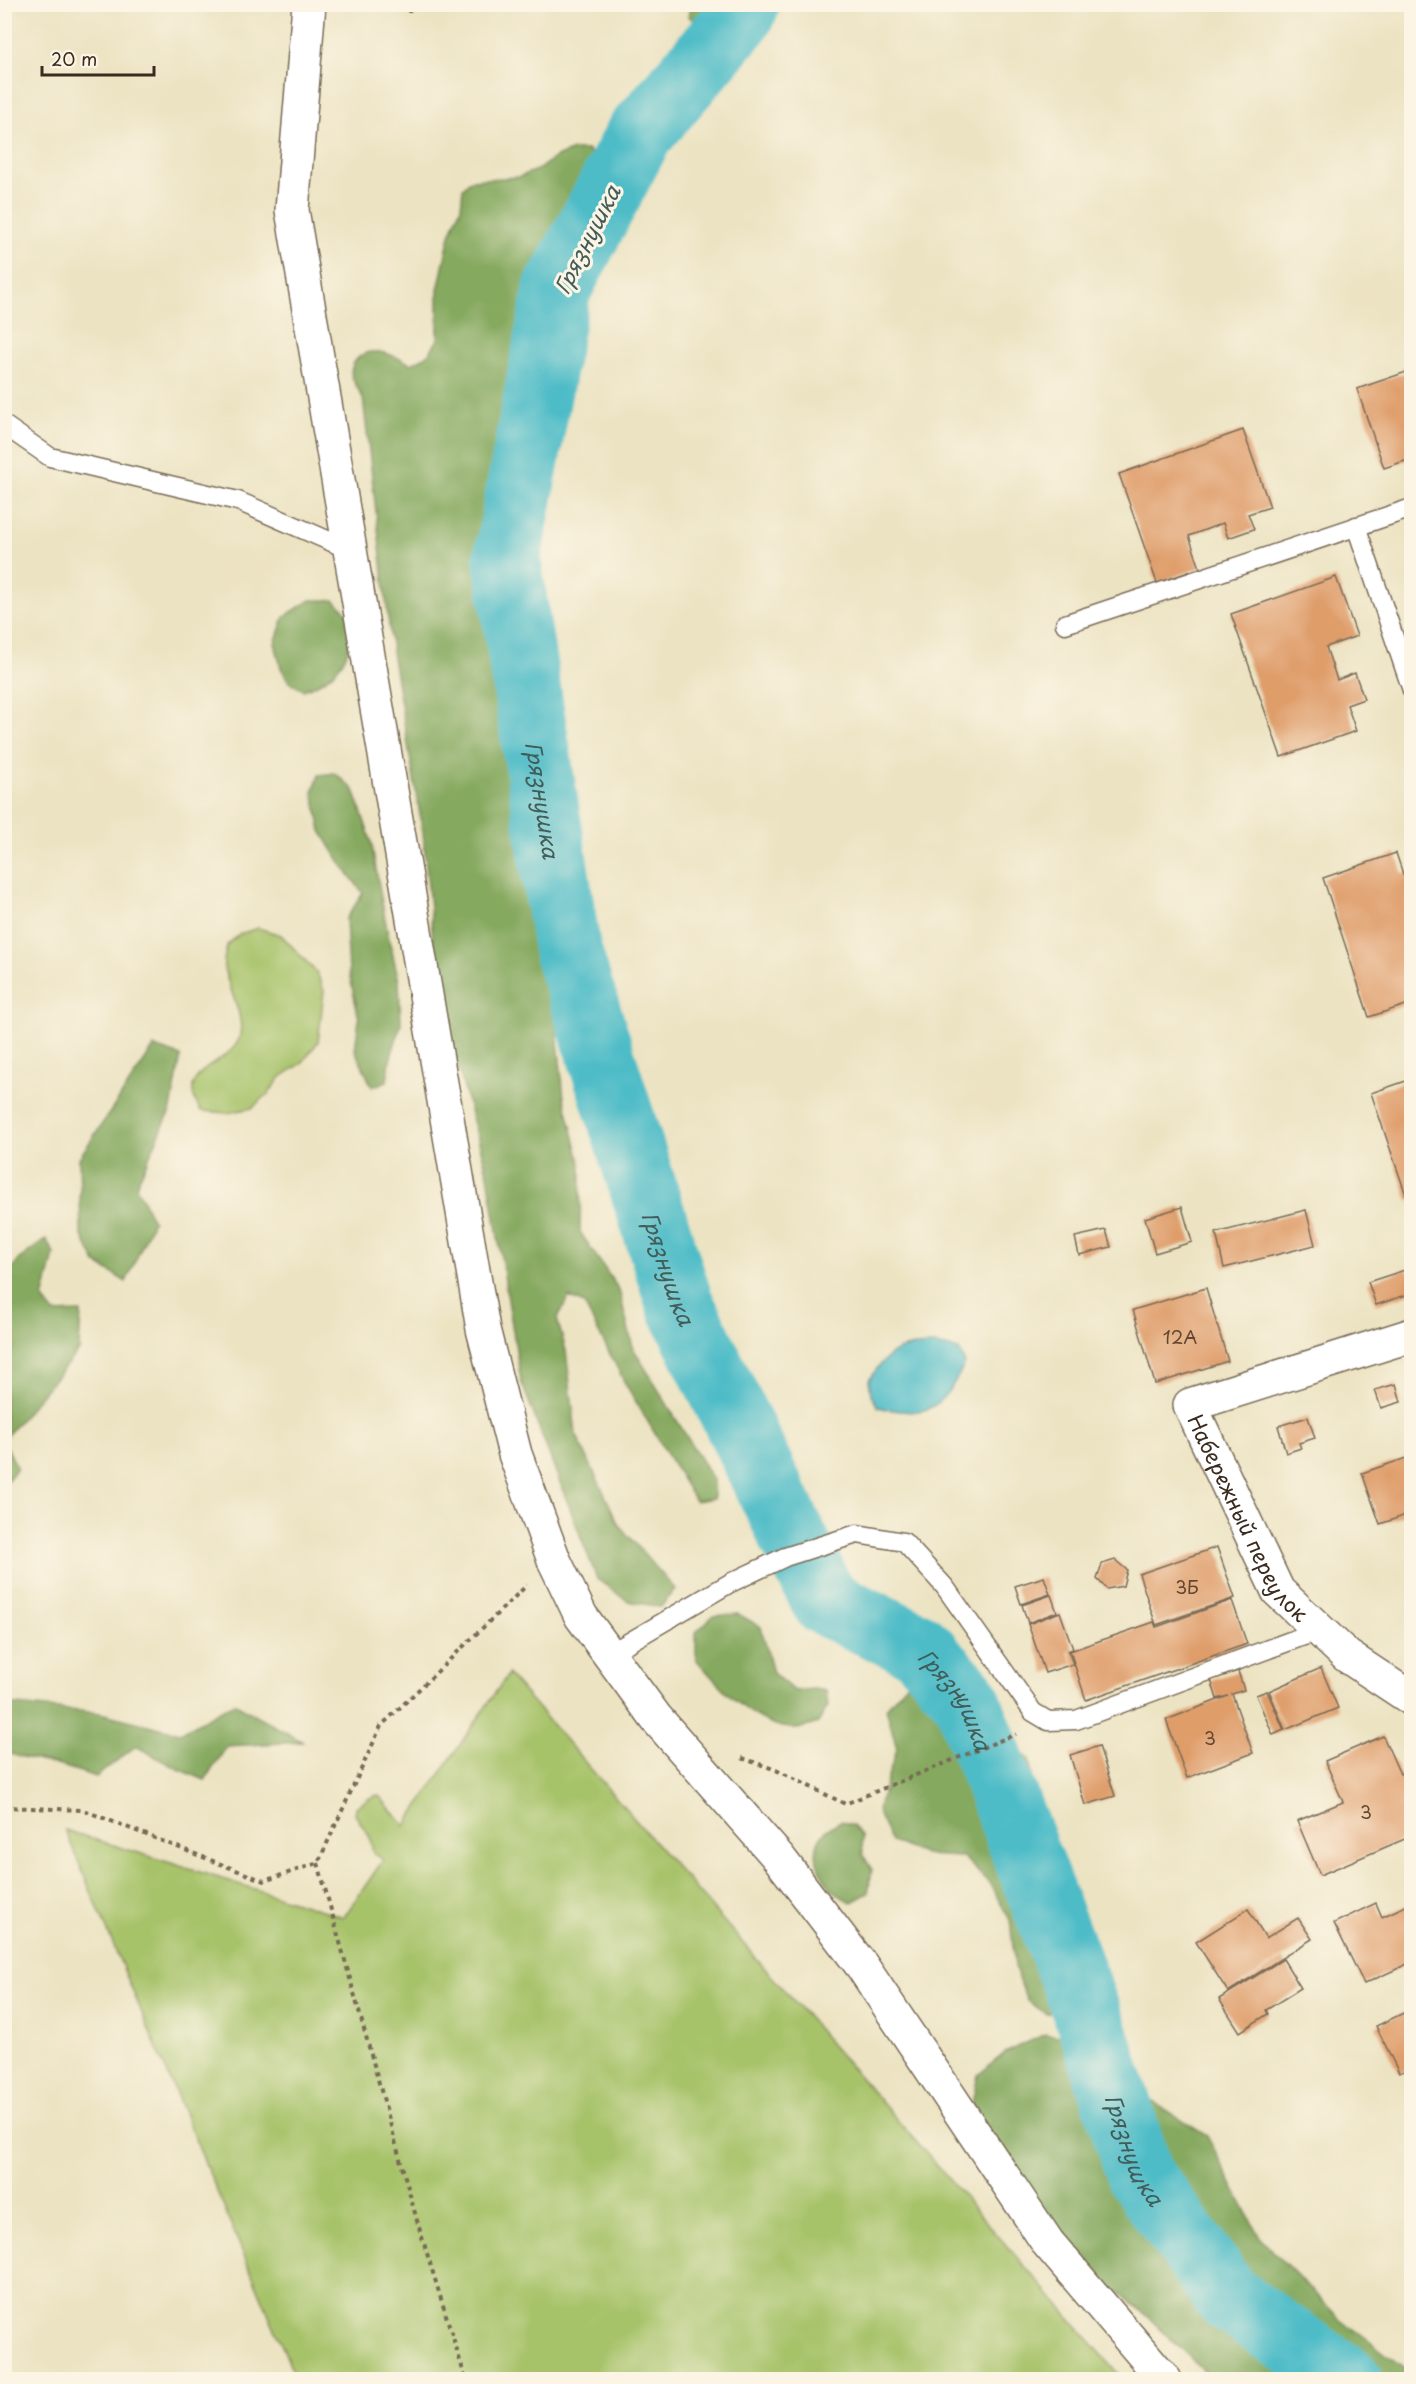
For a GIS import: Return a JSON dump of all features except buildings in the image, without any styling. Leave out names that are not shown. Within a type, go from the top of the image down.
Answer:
[{"type":"street","points":[[309,4],[292,210],[483,1329],[515,1454],[554,1560],[582,1616],[656,1718],[779,1858],[856,1957],[1048,2243],[1166,2379]]},
{"type":"street","name":"Набережный переулок","points":[[1412,1335],[1190,1406],[1278,1591],[1347,1656],[1412,1699]]},
{"type":"lane","points":[[4,425],[50,457],[237,501],[350,550]]},
{"type":"lane","points":[[1065,624],[1412,508]]},
{"type":"lane","points":[[1356,526],[1412,690]]},
{"type":"lane","points":[[609,1654],[730,1583],[785,1557],[857,1534],[904,1542],[945,1587],[1033,1712],[1047,1720],[1076,1720],[1320,1630]]},
{"type":"path","points":[[409,13],[410,4]]},
{"type":"path","points":[[466,2379],[418,2224],[318,1863],[381,1726],[554,1560]]},
{"type":"path","points":[[734,1755],[776,1770],[845,1804],[1008,1737]]},
{"type":"path","points":[[4,1807],[83,1810],[264,1881],[318,1863]]},
{"type":"green space","points":[[692,4],[726,5],[702,26],[688,16]]},
{"type":"green space","points":[[573,150],[587,150],[596,156],[601,169],[590,206],[534,322],[513,421],[495,536],[499,704],[555,1015],[564,1098],[581,1165],[580,1232],[619,1290],[633,1348],[713,1480],[714,1498],[695,1501],[626,1385],[584,1304],[569,1297],[557,1319],[566,1351],[576,1434],[619,1525],[675,1589],[661,1607],[628,1601],[597,1579],[521,1381],[488,1175],[438,995],[423,832],[392,652],[363,398],[351,373],[356,360],[368,352],[383,353],[411,364],[427,356],[438,340],[438,290],[450,235],[461,207],[463,188],[471,180],[519,177]]},
{"type":"green space","points":[[310,600],[334,600],[346,612],[350,639],[344,659],[331,675],[303,690],[289,682],[281,668],[275,643],[284,617]]},
{"type":"green space","points":[[335,773],[354,790],[371,841],[399,981],[401,1024],[390,1060],[387,1081],[372,1087],[355,1050],[359,1019],[349,973],[346,919],[363,893],[341,864],[321,831],[313,792],[319,775]]},
{"type":"green space","points":[[258,928],[281,935],[317,973],[324,991],[318,1042],[302,1063],[281,1077],[268,1094],[252,1108],[227,1113],[201,1111],[194,1097],[193,1086],[197,1078],[231,1050],[238,1041],[240,1033],[239,1014],[224,968],[227,945],[240,934]]},
{"type":"green space","points":[[154,1047],[181,1056],[171,1109],[136,1186],[153,1221],[126,1282],[96,1263],[81,1234],[79,1158]]},
{"type":"green space","points":[[46,1239],[54,1254],[43,1299],[54,1313],[81,1312],[79,1350],[5,1438],[5,1281],[18,1260]]},
{"type":"green space","points":[[4,1441],[17,1468],[5,1484],[4,1484]]},
{"type":"green space","points":[[738,1614],[761,1627],[773,1673],[794,1691],[812,1689],[826,1691],[828,1706],[818,1723],[800,1728],[769,1723],[741,1706],[696,1659],[696,1632],[713,1616]]},
{"type":"green space","points":[[949,1664],[978,1690],[981,1725],[1029,1759],[1032,1776],[1020,1795],[1014,1826],[1051,1873],[1082,1930],[1075,1998],[1047,2014],[1027,2001],[1015,1967],[1010,1920],[989,1883],[963,1857],[925,1855],[891,1841],[877,1811],[897,1749],[886,1708],[921,1668]]},
{"type":"green space","points":[[508,1674],[1123,2379],[296,2379],[65,1830],[344,1917],[383,1860],[373,1852],[370,1837],[355,1814],[356,1807],[378,1795],[405,1826]]},
{"type":"green space","points":[[234,1703],[303,1742],[227,1746],[205,1780],[174,1767],[136,1746],[96,1777],[5,1753],[5,1704],[100,1713],[180,1733]]},
{"type":"green space","points":[[841,1821],[853,1825],[862,1837],[863,1855],[872,1870],[868,1893],[852,1902],[829,1886],[819,1868],[817,1859],[819,1840],[828,1829]]},
{"type":"green space","points":[[1045,2034],[1079,2039],[1108,2074],[1207,2136],[1260,2238],[1341,2320],[1411,2373],[1411,2379],[1212,2379],[1145,2314],[1105,2281],[1047,2223],[971,2108],[978,2075],[1005,2053]]},
{"type":"water","points":[[936,1345],[959,1350],[965,1364],[940,1401],[922,1411],[910,1412],[878,1407],[871,1395],[869,1380],[883,1361],[904,1348]]},
{"type":"waterway","name":"Грязнушка","points":[[746,4],[738,19],[639,135],[557,290],[507,560],[567,949],[680,1304],[825,1602],[920,1647],[966,1698],[1092,2026],[1140,2175],[1228,2298],[1348,2380]]}]
